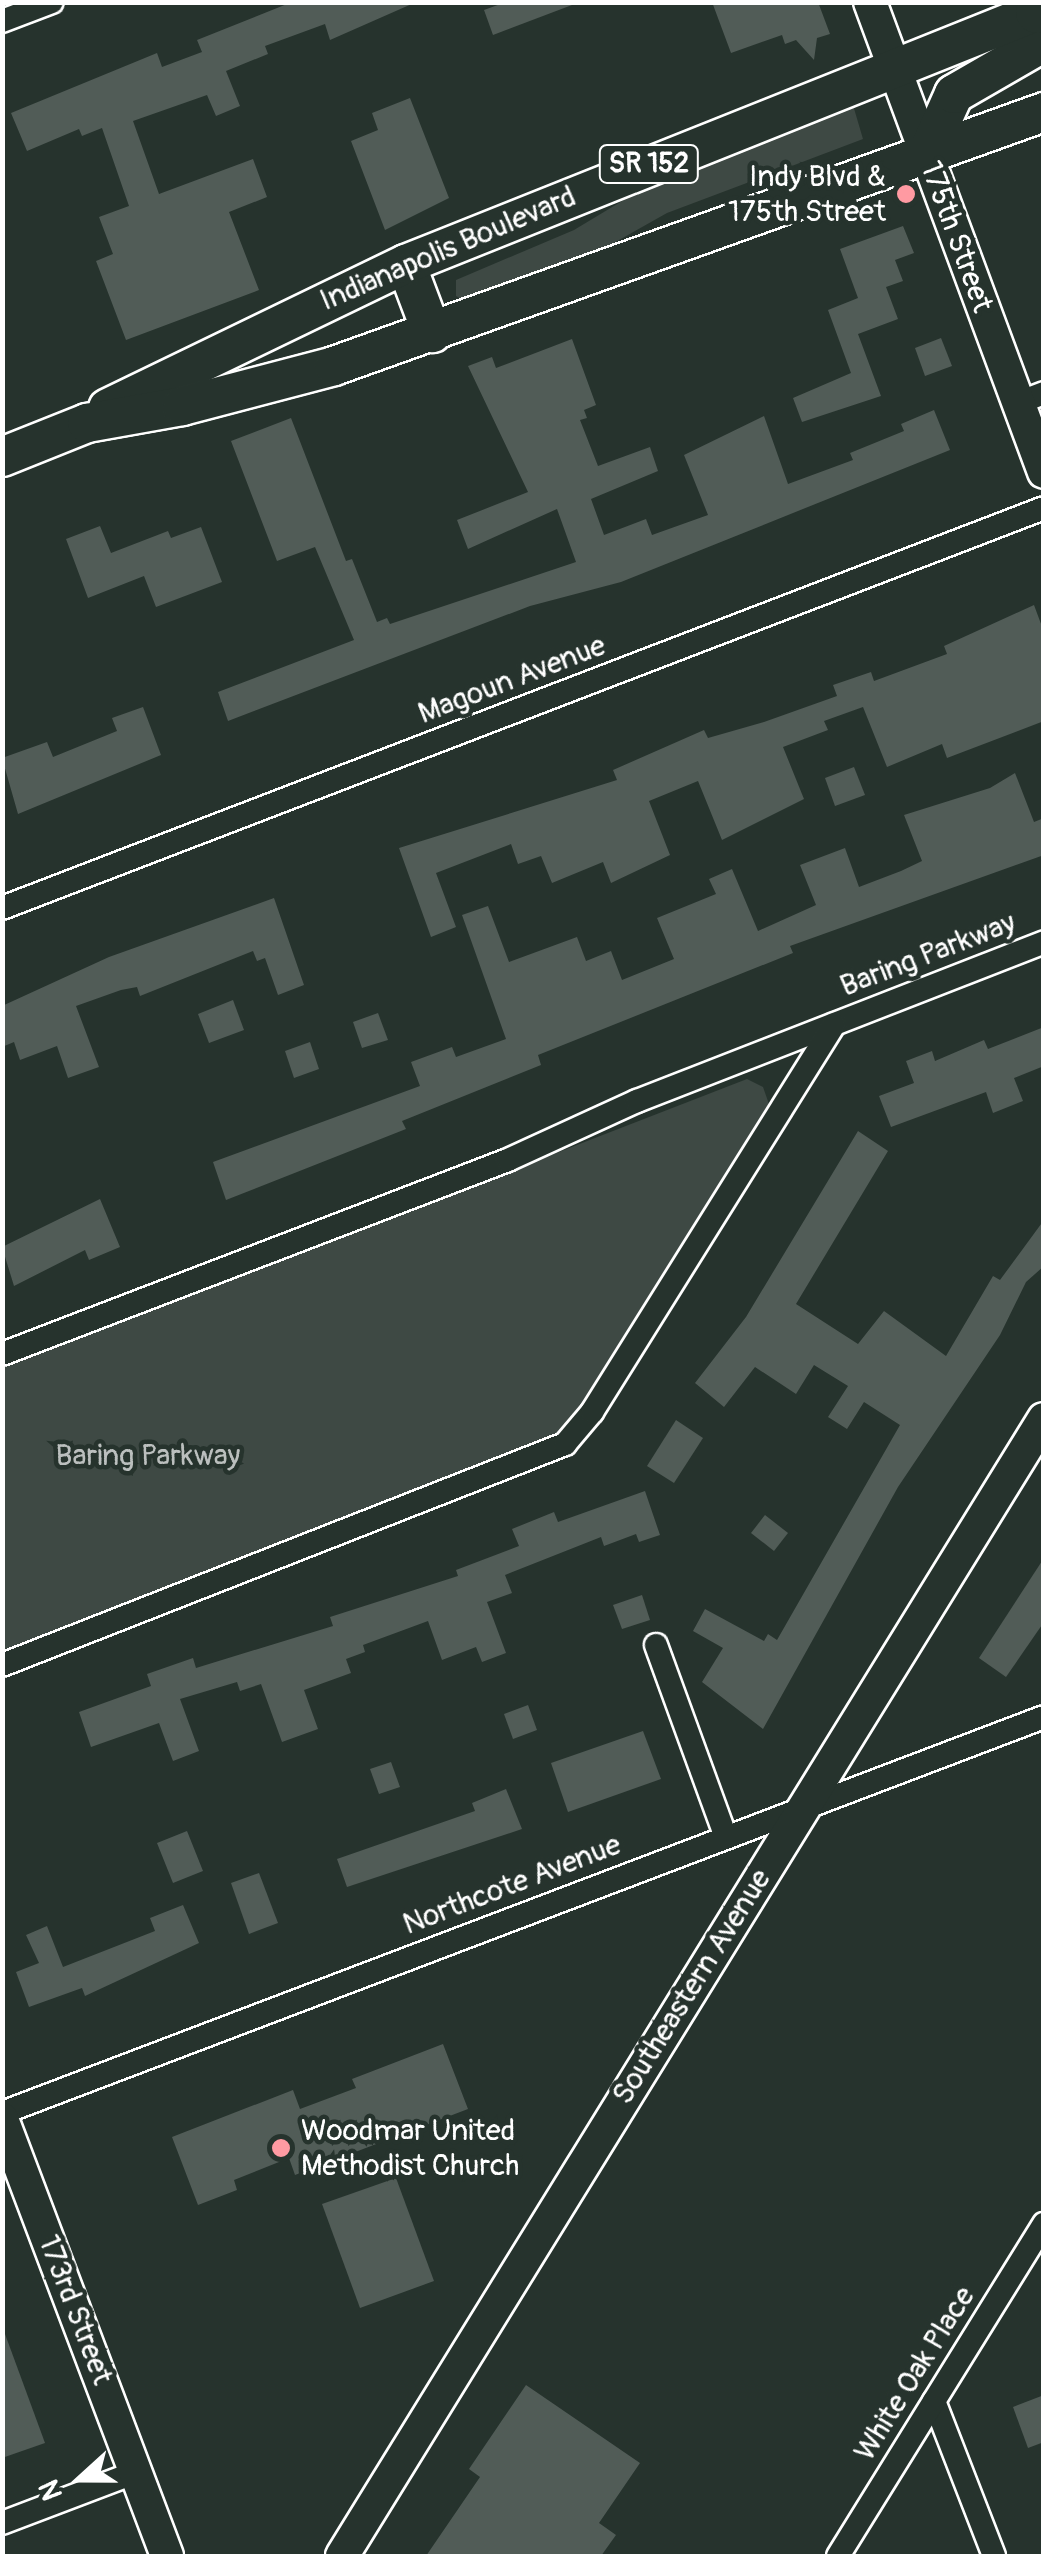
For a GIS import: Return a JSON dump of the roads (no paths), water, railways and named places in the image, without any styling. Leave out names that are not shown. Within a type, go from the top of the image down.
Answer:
[{"type":"main road","name":"Indianapolis Boulevard","points":[[2,457],[87,423],[278,324],[406,264],[893,64],[1042,18]]},
{"type":"main road","points":[[926,156],[954,94],[1042,18]]},
{"type":"main road","name":"Indianapolis Boulevard","points":[[87,423],[299,375],[432,333],[1044,112]]},
{"type":"main road","points":[[406,264],[432,333]]},
{"type":"main road","points":[[278,324],[299,375]]},
{"type":"street","points":[[2,22],[52,2]]},
{"type":"street","name":"175th Street","points":[[870,2],[926,156],[1031,398],[1044,472]]},
{"type":"street","name":"Magoun Avenue","points":[[2,908],[1044,508]]},
{"type":"street","name":"Baring Parkway","points":[[2,1354],[508,1160],[834,1024],[1044,942]]},
{"type":"street","name":"Baring Parkway","points":[[2,1665],[565,1444],[592,1412],[834,1024]]},
{"type":"street","name":"Southeastern Avenue","points":[[342,2556],[1044,1418]]},
{"type":"street","points":[[656,1645],[726,1834]]},
{"type":"street","name":"Northcote Avenue","points":[[2,2116],[726,1834],[799,1815],[1044,1718]]},
{"type":"street","name":"173rd Street","points":[[2,2116],[168,2556]]},
{"type":"street","name":"White Oak Place","points":[[838,2556],[1044,2224]]},
{"type":"street","points":[[934,2400],[994,2556]]},
{"type":"street","points":[[2,2524],[136,2472]]},
{"type":"place","name":"Indy Blvd & 175th Street","points":[[906,194]]},
{"type":"place","name":"Woodmar United Methodist Church","points":[[281,2148]]}]
